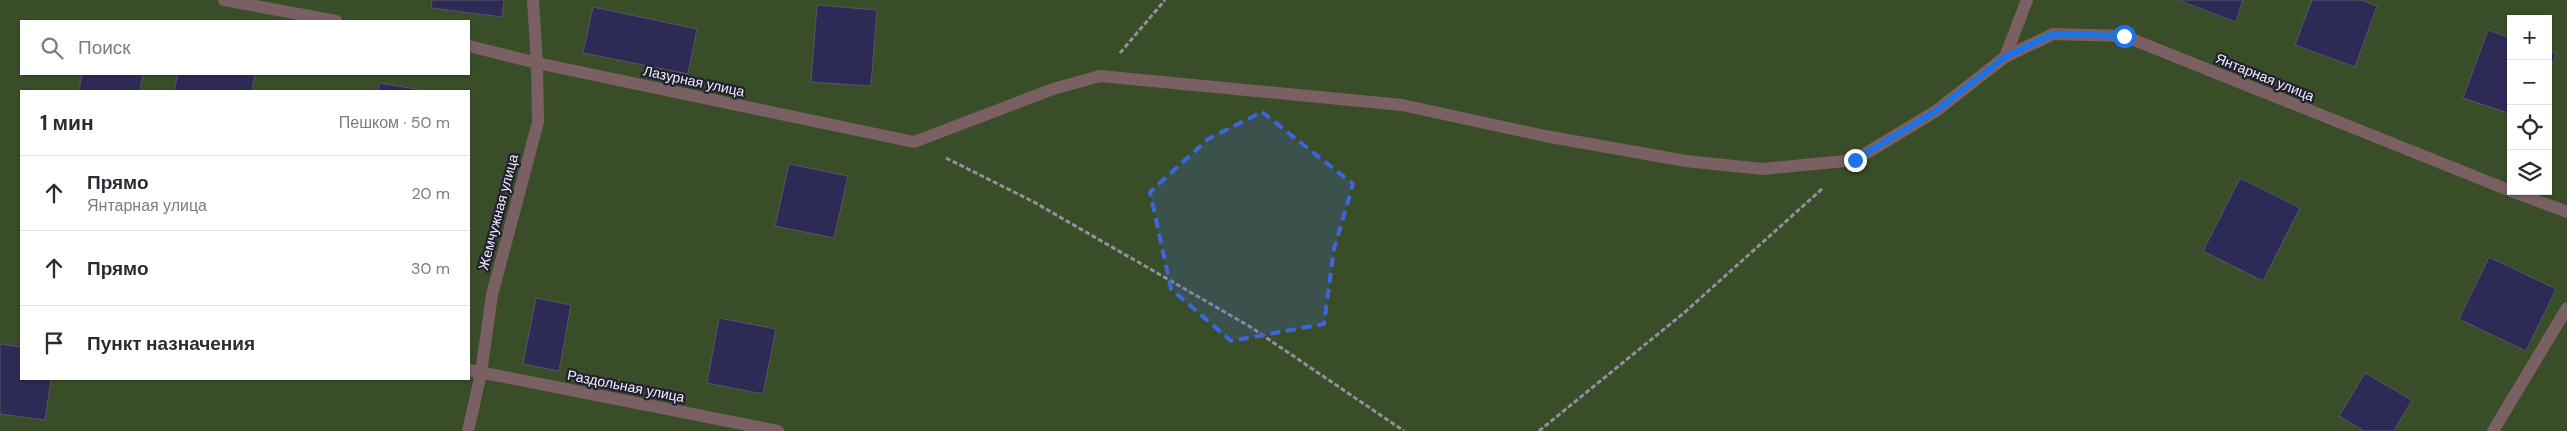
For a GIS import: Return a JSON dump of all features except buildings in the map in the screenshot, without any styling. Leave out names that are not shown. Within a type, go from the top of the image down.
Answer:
[{"type":"street","points":[[224,0],[331,20]]},
{"type":"street","name":"Жемчужная улица","points":[[468,431],[475,372],[492,295],[538,122],[533,0]]},
{"type":"street","points":[[2005,57],[2027,0]]},
{"type":"street","name":"Янтарная улица","points":[[1855,160],[1936,111],[2005,57],[2053,34],[2124,36],[2507,189]]},
{"type":"street","name":"Лазурная улица","points":[[470,46],[537,63],[914,142]]},
{"type":"street","points":[[914,142],[1053,89],[1100,76],[1402,105],[1545,136],[1686,161],[1763,169],[1855,160]]},
{"type":"street","name":"Янтарная улица","points":[[2522,195],[2567,212]]},
{"type":"street","points":[[2493,431],[2567,308]]},
{"type":"street","name":"Раздольная улица","points":[[475,372],[778,431]]},
{"type":"path","points":[[1100,76],[1165,0]]},
{"type":"path","points":[[914,142],[1032,201],[1249,326],[1404,431]]},
{"type":"path","points":[[1539,431],[1685,312],[1855,160]]},
{"type":"highlighted area","points":[[1262,112],[1353,184],[1334,249],[1324,324],[1231,341],[1171,289],[1150,192],[1208,139]]},
{"type":"green space","points":[[0,0],[2567,0],[2567,431],[0,431]]},
{"type":"route","points":[[1855,160],[1936,111],[2005,57],[2053,34],[2124,36]]}]
